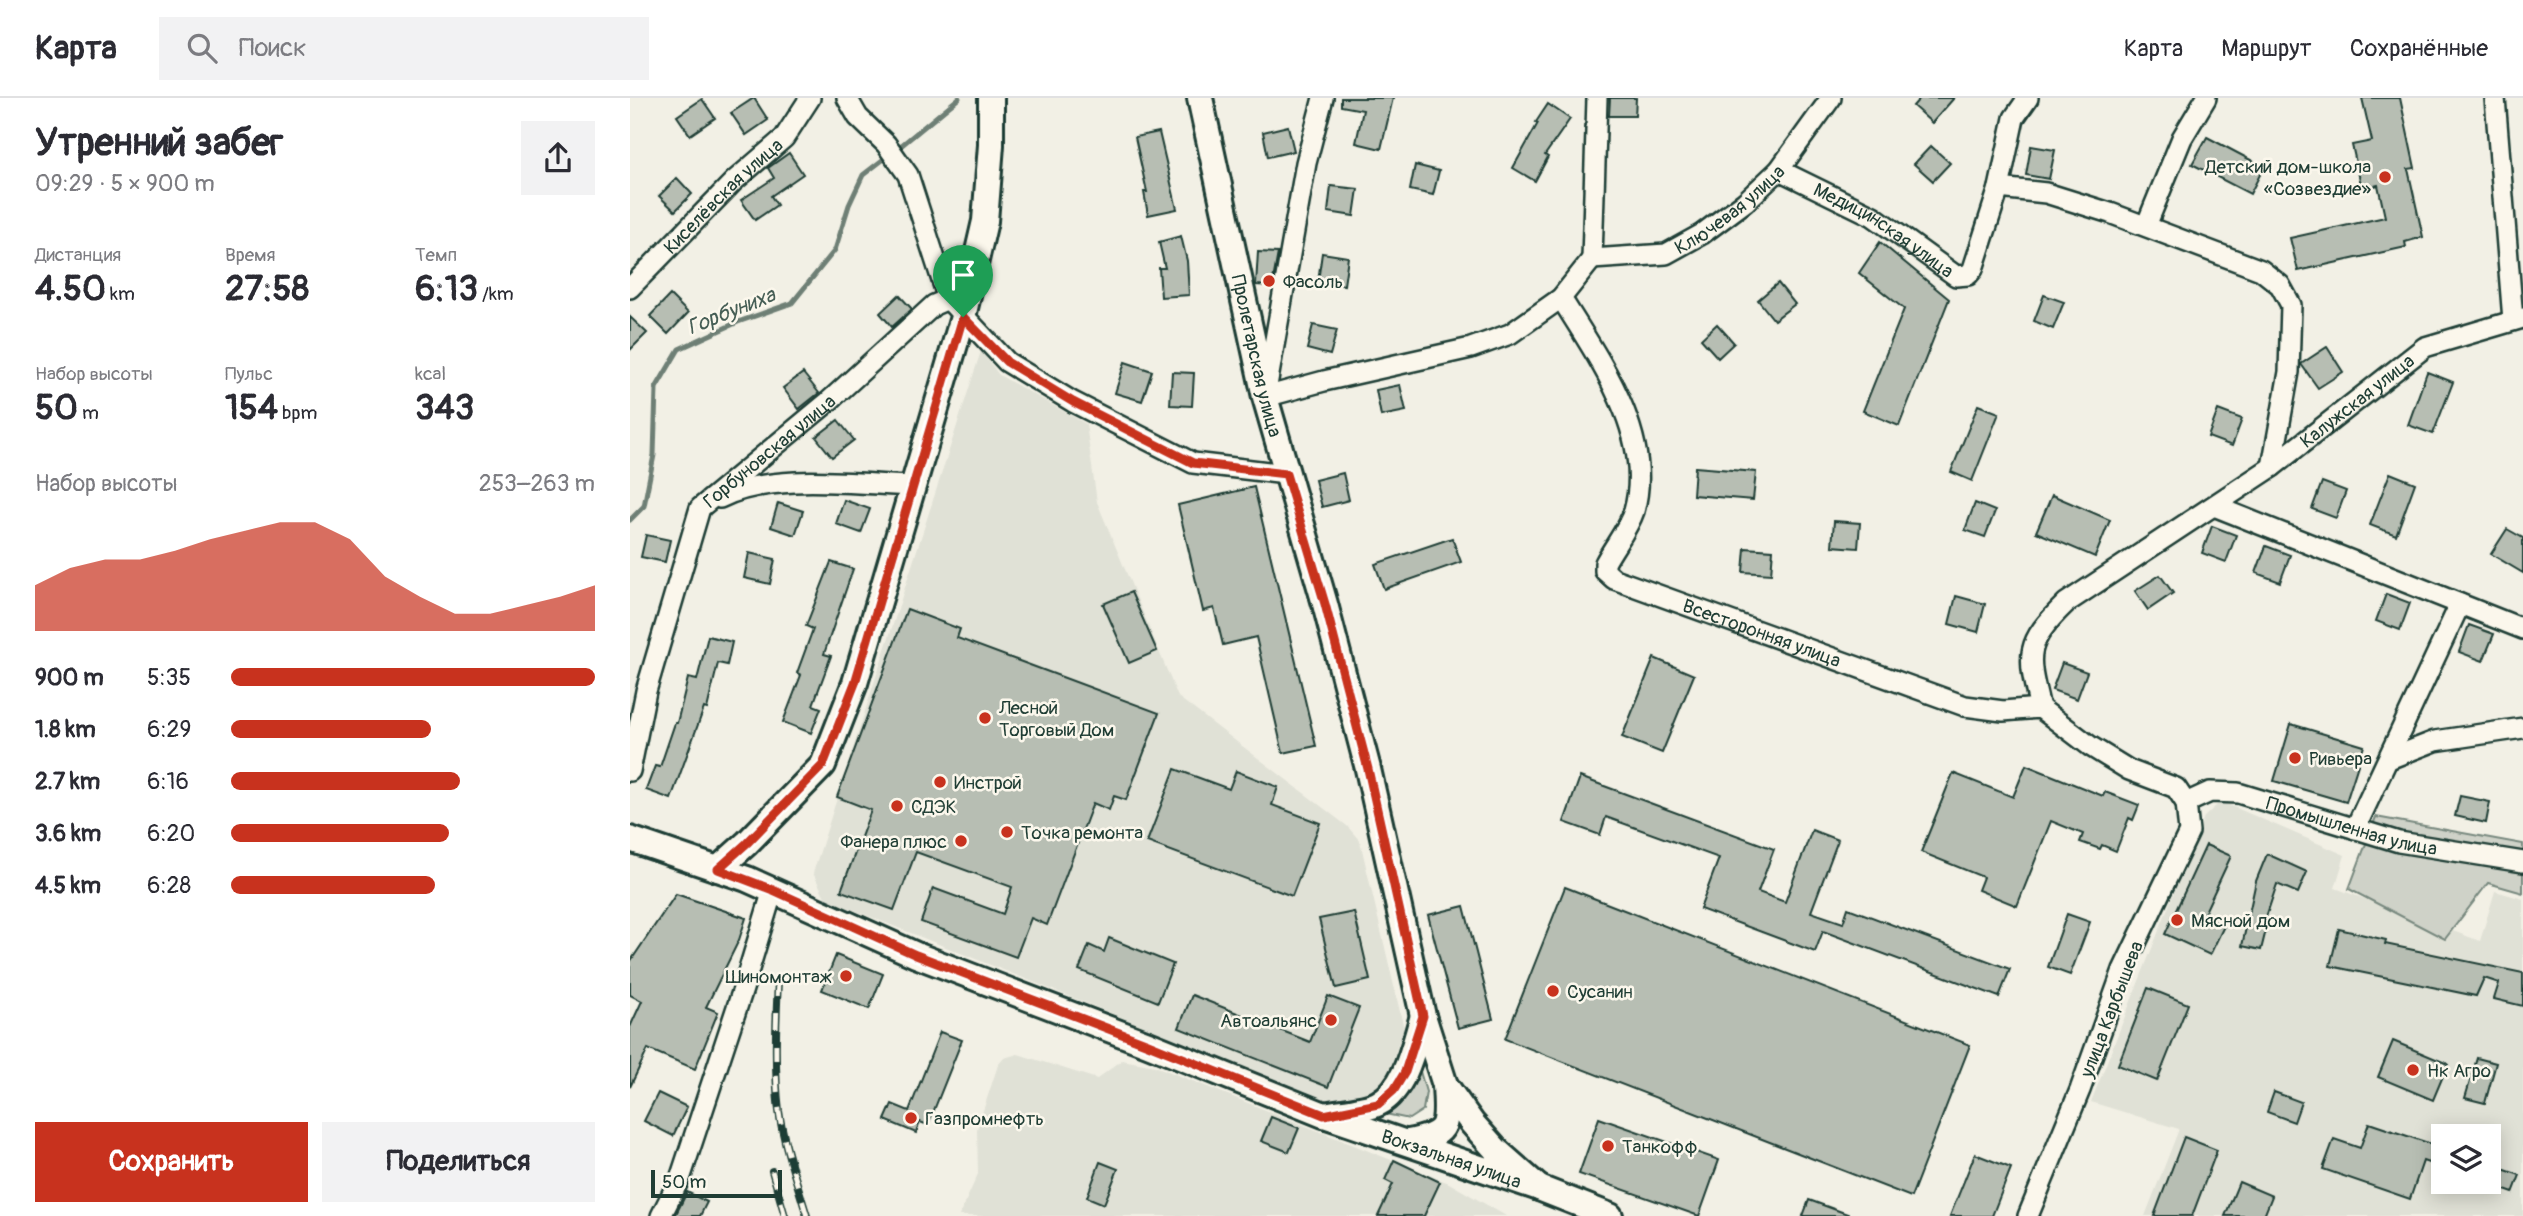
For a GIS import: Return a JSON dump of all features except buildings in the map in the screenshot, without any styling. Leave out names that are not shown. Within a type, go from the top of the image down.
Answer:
[{"type":"main road","points":[[718,869],[823,765],[855,683],[913,486],[956,308],[985,221],[991,145],[991,98]]},
{"type":"main road","name":"Пролетарская улица","points":[[1200,98],[1265,397],[1325,604],[1368,769],[1423,1016],[1445,1085],[1472,1123],[1496,1150],[1539,1188]]},
{"type":"main road","name":"Вокзальная улица","points":[[630,839],[773,890],[916,955],[1324,1115],[1539,1188],[1610,1216]]},
{"type":"main road","points":[[1324,1115],[1378,1104],[1394,1090],[1405,1072],[1423,1016]]},
{"type":"main road","points":[[1408,1142],[1431,1138],[1443,1128],[1447,1111],[1445,1085]]},
{"type":"street","name":"Киселёвская улица","points":[[630,288],[734,181],[784,138],[810,98]]},
{"type":"street","points":[[848,98],[858,117],[886,144],[908,176],[956,308],[1007,362],[1073,402],[1193,463],[1286,474]]},
{"type":"street","points":[[1323,98],[1306,163],[1265,397],[1471,348],[1510,334],[1561,298],[1592,259],[1594,100]]},
{"type":"street","name":"Ключевая улица","points":[[1592,259],[1665,254],[1702,234],[1745,202],[1779,170],[1831,98]]},
{"type":"street","name":"Медицинская улица","points":[[1779,170],[1873,216],[1956,276],[1968,275],[1973,269],[1999,188],[2014,118],[2028,98]]},
{"type":"street","points":[[2146,226],[2182,138],[2206,98]]},
{"type":"street","points":[[2495,98],[2518,319]]},
{"type":"street","points":[[1999,188],[2046,193],[2146,226],[2261,270],[2280,285],[2291,306],[2289,372],[2272,467]]},
{"type":"street","name":"Всесторонняя улица","points":[[1561,298],[1613,382],[1628,419],[1636,457],[1639,487],[1633,514],[1605,563],[1605,571],[1614,579],[1965,706],[2003,711],[2040,708]]},
{"type":"street","name":"Горбуновская улица","points":[[630,771],[646,691],[700,508],[828,402],[934,305],[956,308]]},
{"type":"street","name":"Калужская улица","points":[[2040,708],[2029,666],[2033,642],[2047,622],[2066,603],[2272,467],[2425,347],[2518,319]]},
{"type":"street","points":[[700,508],[731,492],[778,482],[913,486]]},
{"type":"street","points":[[2214,506],[2523,629]]},
{"type":"street","points":[[2355,829],[2460,604]]},
{"type":"street","points":[[2040,708],[2090,746],[2129,770],[2176,788],[2186,803]]},
{"type":"street","points":[[2389,759],[2435,741],[2523,727]]},
{"type":"street","name":"Промышленная улица","points":[[2186,803],[2210,792],[2238,793],[2399,842],[2523,862]]},
{"type":"street","name":"улица Карбышева","points":[[2028,1216],[2080,1090],[2123,970],[2189,832],[2186,803]]},
{"type":"street","points":[[661,1216],[681,1176],[773,890]]},
{"type":"shaded area","points":[[981,351],[999,375],[1086,424],[1097,502],[1178,697],[1347,826],[1360,841],[1404,1029],[1382,1090],[1371,1098],[1335,1103],[826,899],[813,873]]},
{"type":"shaded area","points":[[2227,804],[2345,855],[2335,888],[2480,941],[2495,891],[2523,899],[2523,1216],[2145,1216],[2179,1129],[2091,1102],[2204,817],[2217,805]]},
{"type":"shaded area","points":[[2376,817],[2523,844],[2523,893],[2488,883],[2445,939],[2349,889]]},
{"type":"shaded area","points":[[1018,1054],[1097,1079],[1122,1060],[1155,1066],[1449,1183],[1506,1216],[959,1216],[978,1174],[977,1129],[998,1065],[1004,1058]]},
{"type":"shaded area","points":[[1419,1068],[1426,1092],[1423,1110],[1409,1119],[1381,1113]]},
{"type":"waterway","name":"Горбуниха","points":[[897,149],[959,98]]},
{"type":"waterway","name":"Горбуниха","points":[[630,520],[644,506],[654,455],[656,388],[679,349],[738,322],[792,303],[835,250],[849,205],[863,175],[889,155]]},
{"type":"railway","points":[[778,980],[777,1095],[787,1151],[807,1216]]},
{"type":"railway","points":[[772,1171],[785,1216]]},
{"type":"place","name":"Детский дом-школа «Созвездие»","points":[[2385,177]]},
{"type":"place","name":"Фасоль","points":[[1269,281]]},
{"type":"place","name":"Лесной Торговый Дом","points":[[985,718]]},
{"type":"place","name":"Ривьера","points":[[2295,758]]},
{"type":"place","name":"Инстрой","points":[[940,782]]},
{"type":"place","name":"СДЭК","points":[[897,806]]},
{"type":"place","name":"Точка ремонта","points":[[1007,832]]},
{"type":"place","name":"Фанера плюс","points":[[961,841]]},
{"type":"place","name":"Мясной дом","points":[[2177,920]]},
{"type":"place","name":"Шиномонтаж","points":[[846,976]]},
{"type":"place","name":"Сусанин","points":[[1553,991]]},
{"type":"place","name":"Автоальянс","points":[[1331,1020]]},
{"type":"place","name":"Нк Агро","points":[[2413,1070]]},
{"type":"place","name":"Газпромнефть","points":[[911,1118]]},
{"type":"place","name":"Танкофф","points":[[1608,1146]]},
{"type":"route","points":[[963,317],[1007,362],[1073,402],[1193,463],[1286,474],[1325,604],[1368,769],[1423,1016],[1405,1072],[1394,1090],[1378,1104],[1324,1115],[916,955],[773,890],[718,869],[782,809],[823,765],[855,683],[963,317]]}]
